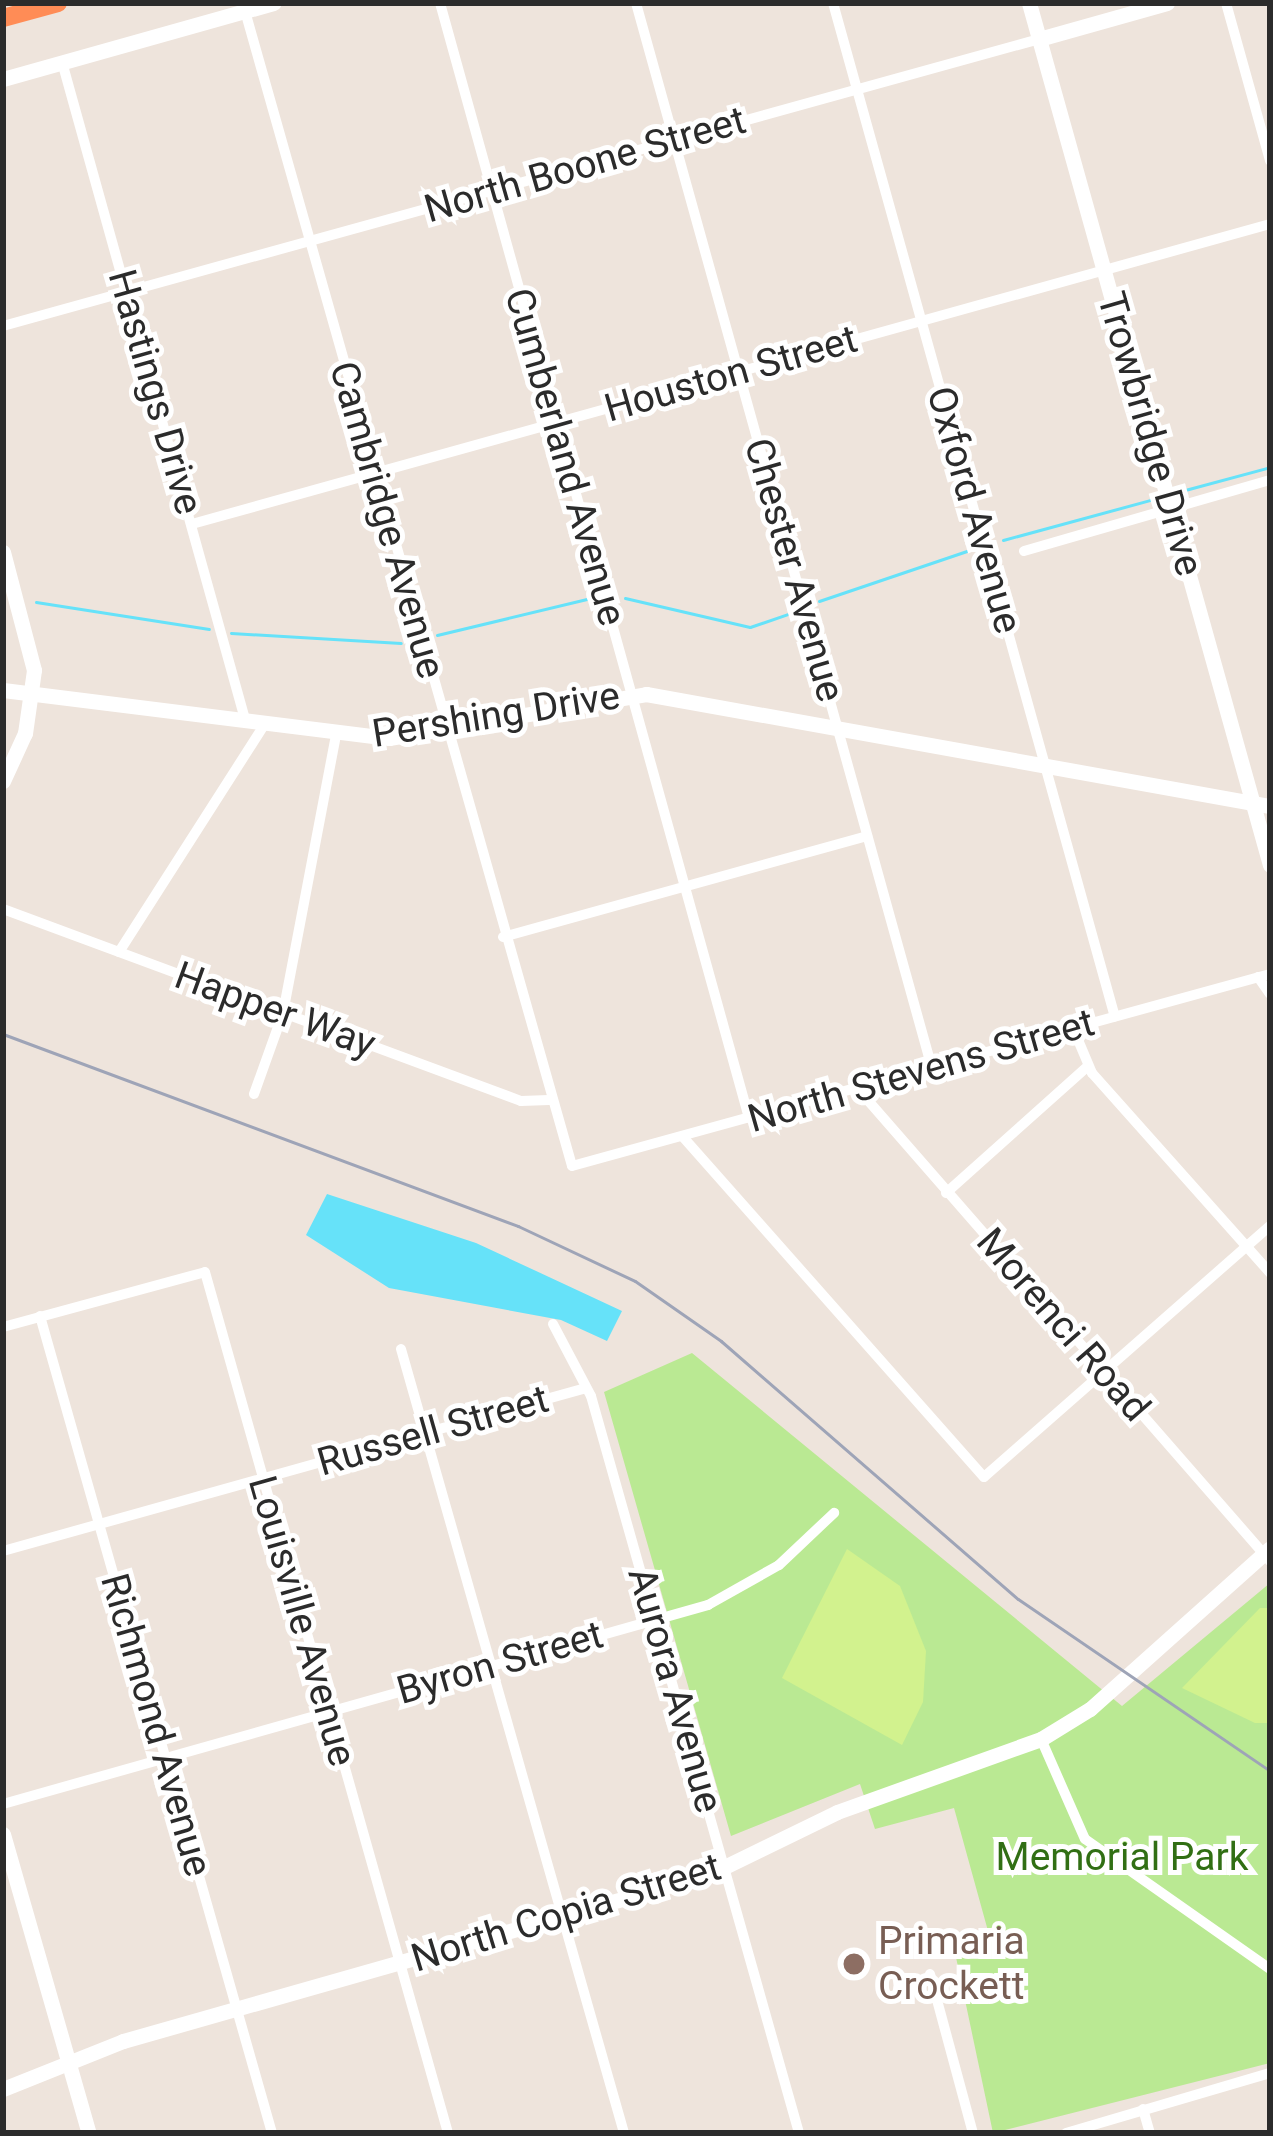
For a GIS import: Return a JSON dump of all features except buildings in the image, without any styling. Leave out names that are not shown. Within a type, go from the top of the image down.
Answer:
[{"type":"highway","points":[[3,18],[58,3]]},
{"type":"main road","points":[[3,79],[274,3]]},
{"type":"main road","name":"Trowbridge Drive","points":[[1029,3],[1171,508],[1261,804],[1270,866]]},
{"type":"main road","name":"North Boone Street","points":[[1039,39],[1167,3]]},
{"type":"main road","points":[[3,552],[32,694],[3,781]]},
{"type":"main road","name":"Pershing Drive","points":[[3,690],[336,735],[445,730],[632,693],[1046,770],[1261,804]]},
{"type":"main road","name":"North Copia Street","points":[[3,2089],[69,2061],[237,2008],[725,1868],[837,1812],[1041,1738],[1090,1709],[1268,1554]]},
{"type":"main road","points":[[3,1834],[89,2133]]},
{"type":"street","name":"Cumberland Avenue","points":[[440,3],[749,1118]]},
{"type":"street","name":"Chester Avenue","points":[[637,3],[932,1068]]},
{"type":"street","name":"Oxford Avenue","points":[[833,3],[1114,1017]]},
{"type":"street","points":[[1226,3],[1270,160]]},
{"type":"street","name":"Cambridge Avenue","points":[[245,10],[503,938],[572,1166]]},
{"type":"street","name":"North Boone Street","points":[[3,326],[1039,39]]},
{"type":"street","name":"Hastings Drive","points":[[62,62],[245,723]]},
{"type":"street","name":"Houston Street","points":[[192,524],[1270,224]]},
{"type":"street","points":[[1024,551],[1270,481]]},
{"type":"street","points":[[118,952],[264,725]]},
{"type":"street","points":[[254,1094],[283,1013],[336,735]]},
{"type":"street","points":[[503,938],[868,836]]},
{"type":"street","name":"Happer Way","points":[[3,909],[521,1100],[550,1100]]},
{"type":"street","points":[[1264,975],[1270,994]]},
{"type":"street","name":"North Stevens Street","points":[[572,1166],[1264,975]]},
{"type":"street","points":[[1073,1028],[1087,1067],[1270,1273]]},
{"type":"street","points":[[946,1192],[1087,1067]]},
{"type":"street","name":"Morenci Road","points":[[858,1089],[1268,1554]]},
{"type":"street","points":[[683,1137],[984,1477],[1270,1226]]},
{"type":"street","name":"Louisville Avenue","points":[[40,1316],[205,1272],[448,2133]]},
{"type":"street","points":[[3,1327],[40,1316]]},
{"type":"street","name":"Richmond Avenue","points":[[40,1316],[272,2133]]},
{"type":"street","name":"Aurora Avenue","points":[[553,1324],[586,1388],[800,2133]]},
{"type":"street","points":[[401,1349],[624,2133]]},
{"type":"street","name":"Russell Street","points":[[3,1551],[586,1388]]},
{"type":"street","name":"Byron Street","points":[[3,1804],[655,1620],[758,1580],[834,1513]]},
{"type":"street","points":[[1041,1738],[1076,1828],[1153,1889],[1270,1970]]},
{"type":"street","points":[[931,1974],[974,2133]]},
{"type":"street","points":[[1066,2133],[1270,2073]]},
{"type":"street","points":[[1143,2109],[1150,2133]]},
{"type":"green space","name":"Memorial Park","points":[[692,1353],[1122,1706],[1270,1583],[1270,2063],[993,2133],[953,1943],[988,1931],[954,1808],[875,1829],[860,1784],[731,1836],[604,1392]]},
{"type":"green space","points":[[847,1549],[900,1586],[926,1651],[923,1702],[902,1745],[782,1678]]},
{"type":"green space","points":[[1260,1608],[1270,1608],[1270,1723],[1255,1723],[1182,1688]]},
{"type":"water","points":[[327,1194],[476,1243],[622,1311],[607,1341],[561,1320],[389,1288],[306,1235]]},
{"type":"waterway","points":[[1185,490],[1270,467]]},
{"type":"waterway","points":[[1003,540],[1150,500]]},
{"type":"waterway","points":[[819,601],[967,551]]},
{"type":"waterway","points":[[625,598],[750,627],[787,614]]},
{"type":"waterway","points":[[437,635],[587,599]]},
{"type":"waterway","points":[[36,602],[209,629]]},
{"type":"waterway","points":[[231,633],[401,643]]},
{"type":"railway","points":[[3,1034],[518,1226],[635,1281],[721,1341],[1018,1599],[1270,1771]]},
{"type":"place","name":"Primaria Crockett","points":[[854,1964]]}]
